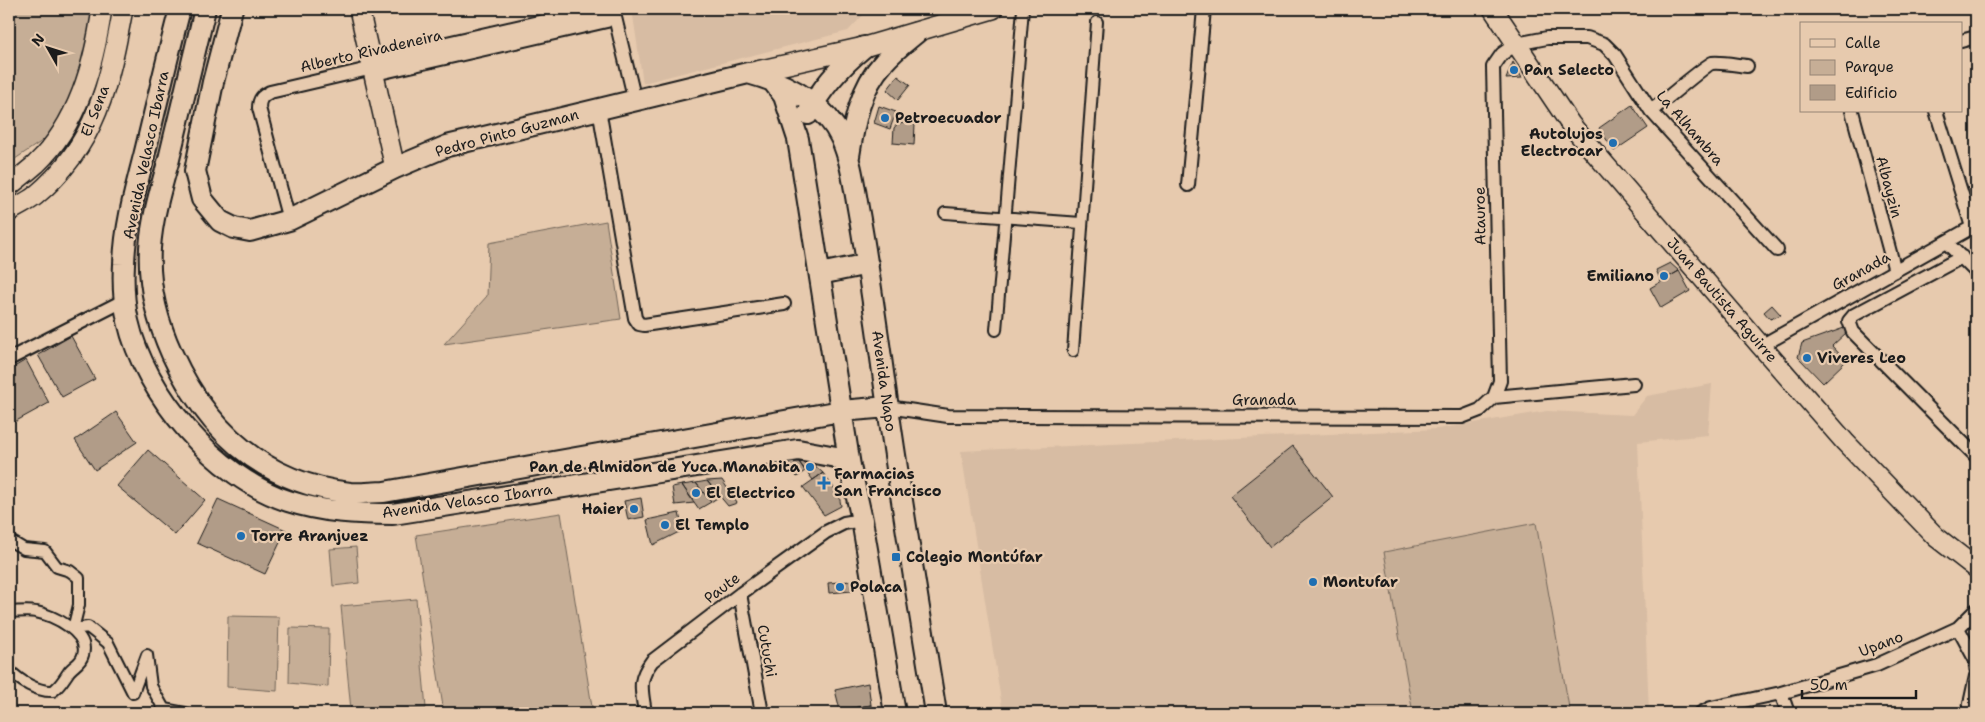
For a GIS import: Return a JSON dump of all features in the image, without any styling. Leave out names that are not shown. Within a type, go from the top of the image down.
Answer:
[{"type":"main road","name":"El Sena","points":[[9,186],[36,163],[65,129],[81,99],[99,30],[102,9]]},
{"type":"main road","points":[[81,99],[96,72],[115,9]]},
{"type":"main road","name":"El Sena","points":[[9,212],[34,196],[58,173],[82,143],[99,106],[114,54],[123,9]]},
{"type":"main road","name":"Avenida Velasco Ibarra","points":[[180,9],[129,218],[124,264],[125,300],[128,321],[141,359],[158,389],[180,421],[213,457],[254,486],[286,501],[315,509],[358,514],[393,514],[798,450],[836,457],[850,466]]},
{"type":"main road","name":"Avenida Velasco Ibarra","points":[[205,9],[156,210],[150,248],[152,292],[162,332],[182,375],[200,405],[237,447],[268,466],[295,479],[323,488],[352,493],[384,492],[841,410],[888,407]]},
{"type":"main road","name":"Pedro Pinto Guzman","points":[[232,9],[213,82],[195,171],[202,199],[220,220],[234,228],[250,231],[289,220],[395,168],[447,146],[864,47],[993,9]]},
{"type":"main road","points":[[359,9],[379,66],[395,168]]},
{"type":"main road","name":"Juan Bautista Aguirre","points":[[1493,9],[1571,125],[1761,346],[1844,442],[1932,532],[1976,568]]},
{"type":"main road","points":[[849,158],[854,122],[867,87],[883,63],[916,33]]},
{"type":"main road","points":[[798,138],[813,103],[836,72],[864,47]]},
{"type":"main road","name":"Avenida Napo","points":[[748,73],[795,91],[813,103],[829,119],[841,138],[849,158],[868,264],[888,407],[936,713]]},
{"type":"main road","points":[[774,83],[784,96],[798,138],[850,466],[862,520],[895,713]]},
{"type":"main road","points":[[820,274],[868,264]]},
{"type":"street","points":[[379,66],[591,9]]},
{"type":"street","points":[[996,330],[1023,9]]},
{"type":"street","points":[[1188,185],[1204,9]]},
{"type":"street","points":[[611,14],[635,101]]},
{"type":"street","name":"Alberto Rivadeneira","points":[[289,220],[259,108],[259,101],[263,95],[379,66],[611,14]]},
{"type":"street","points":[[1073,351],[1097,22]]},
{"type":"street","name":"La Alhambra","points":[[1516,44],[1547,38],[1587,38],[1604,44],[1615,55],[1651,111],[1777,250]]},
{"type":"street","points":[[1962,41],[1976,38]]},
{"type":"street","name":"Atauroe","points":[[1494,397],[1500,381],[1493,68],[1502,54],[1516,44]]},
{"type":"street","points":[[1651,111],[1711,63],[1747,66]]},
{"type":"street","points":[[599,110],[633,309],[639,324],[644,326],[784,304]]},
{"type":"street","name":"Albayzin","points":[[1852,112],[1895,271]]},
{"type":"street","points":[[1936,112],[1974,226]]},
{"type":"street","points":[[945,213],[1081,223]]},
{"type":"street","name":"Granada","points":[[1761,346],[1974,226]]},
{"type":"street","points":[[1946,242],[1976,272]]},
{"type":"street","points":[[1962,257],[1848,320],[1853,332],[1976,456]]},
{"type":"street","points":[[9,359],[125,300]]},
{"type":"street","points":[[1494,397],[1634,384]]},
{"type":"street","name":"Granada","points":[[888,407],[948,416],[1462,417],[1480,410],[1494,397]]},
{"type":"street","name":"Paute","points":[[646,713],[641,682],[644,672],[652,661],[826,532],[844,523],[862,520]]},
{"type":"street","points":[[9,540],[24,549],[45,551],[57,567],[70,571],[79,578],[78,605],[73,629]]},
{"type":"street","name":"Cutuchi","points":[[740,594],[762,713]]},
{"type":"street","name":"Upano","points":[[1701,713],[1711,708],[1781,693],[1876,665],[1958,628],[1976,610]]},
{"type":"street","points":[[9,612],[29,611],[45,614],[73,629],[80,637],[84,650],[81,661],[67,674],[62,683],[53,690],[48,691],[36,688],[22,681],[9,670]]},
{"type":"street","points":[[73,629],[88,627],[108,643],[133,693],[147,655],[151,686],[164,709],[185,713]]},
{"type":"street","points":[[1958,628],[1976,661],[1976,668]]},
{"type":"street","points":[[1968,713],[1976,676]]},
{"type":"street","points":[[1781,693],[1788,713]]},
{"type":"shaded area","points":[[632,9],[869,9],[848,31],[643,83]]},
{"type":"shaded area","name":"Montufar","points":[[1712,384],[1708,435],[1638,442],[1649,713],[1003,713],[961,451],[1437,429],[1547,411],[1632,415],[1647,396]]},
{"type":"green space","points":[[9,9],[104,9],[75,110],[45,139],[9,163]]},
{"type":"green space","points":[[606,221],[621,319],[444,344],[487,296],[489,243]]},
{"type":"green space","points":[[561,513],[593,713],[444,713],[416,535]]},
{"type":"green space","points":[[1536,523],[1570,713],[1413,713],[1384,552]]},
{"type":"green space","points":[[356,547],[359,583],[333,586],[330,549]]},
{"type":"green space","points":[[416,599],[426,708],[351,710],[341,606]]},
{"type":"green space","points":[[228,616],[279,617],[277,691],[227,687]]},
{"type":"green space","points":[[290,628],[329,629],[328,687],[289,683]]},
{"type":"building","name":"Pan Selecto","points":[[1513,62],[1522,78],[1506,79]]},
{"type":"building","name":"Petroecuador","points":[[898,76],[910,85],[898,100],[887,90]]},
{"type":"building","points":[[1632,105],[1648,128],[1614,151],[1599,128]]},
{"type":"building","name":"Petroecuador","points":[[879,106],[896,112],[890,129],[874,123]]},
{"type":"building","points":[[898,123],[915,124],[914,145],[893,143],[894,128]]},
{"type":"building","name":"Emiliano","points":[[1670,263],[1679,271],[1661,281],[1656,270]]},
{"type":"building","points":[[1679,271],[1690,291],[1661,308],[1650,288]]},
{"type":"building","points":[[1772,305],[1781,315],[1770,319],[1764,312]]},
{"type":"building","points":[[1844,328],[1847,332],[1832,346],[1846,361],[1823,383],[1798,357],[1802,343]]},
{"type":"building","points":[[71,336],[95,379],[62,397],[38,355]]},
{"type":"building","points":[[26,360],[49,403],[9,425],[9,370]]},
{"type":"building","points":[[116,412],[137,442],[95,470],[75,440]]},
{"type":"building","points":[[1293,446],[1333,497],[1270,547],[1230,496]]},
{"type":"building","points":[[148,450],[205,500],[175,535],[117,486]]},
{"type":"building","points":[[799,462],[805,471],[797,477],[786,463]]},
{"type":"building","name":"Pan de Almidon de Yuca Manabita","points":[[799,462],[813,464],[823,473],[813,480]]},
{"type":"building","points":[[823,473],[839,495],[841,506],[824,515],[803,487]]},
{"type":"building","points":[[722,480],[737,503],[728,506],[707,481]]},
{"type":"building","points":[[707,481],[720,496],[711,502],[696,483]]},
{"type":"building","name":"El Electrico","points":[[696,483],[711,502],[699,509],[682,485]]},
{"type":"building","points":[[682,485],[694,503],[675,505],[672,487]]},
{"type":"building","name":"Haier","points":[[641,498],[644,517],[628,520],[624,501]]},
{"type":"building","name":"Torre Aranjuez","points":[[218,499],[286,530],[265,574],[197,543]]},
{"type":"building","name":"El Templo","points":[[679,513],[683,530],[653,545],[647,520]]},
{"type":"building","name":"Polaca","points":[[851,581],[852,591],[829,593],[828,583]]},
{"type":"building","points":[[868,683],[871,705],[840,710],[835,690]]},
{"type":"building","points":[[871,705],[873,713],[840,713],[840,710]]},
{"type":"place","name":"Pan Selecto","points":[[1514,70]]},
{"type":"place","name":"Petroecuador","points":[[885,118]]},
{"type":"place","name":"Autolujos Electrocar","points":[[1613,143]]},
{"type":"place","name":"Emiliano","points":[[1664,276]]},
{"type":"place","name":"Viveres Leo","points":[[1807,358]]},
{"type":"place","name":"Pan de Almidon de Yuca Manabita","points":[[810,467]]},
{"type":"place","name":"Farmacias San Francisco","points":[[824,483]]},
{"type":"place","name":"El Electrico","points":[[696,493]]},
{"type":"place","name":"Haier","points":[[634,509]]},
{"type":"place","name":"El Templo","points":[[665,525]]},
{"type":"place","name":"Torre Aranjuez","points":[[241,536]]},
{"type":"place","name":"Colegio Montúfar","points":[[896,557]]},
{"type":"place","name":"Montufar","points":[[1313,582]]},
{"type":"place","name":"Polaca","points":[[840,587]]}]
